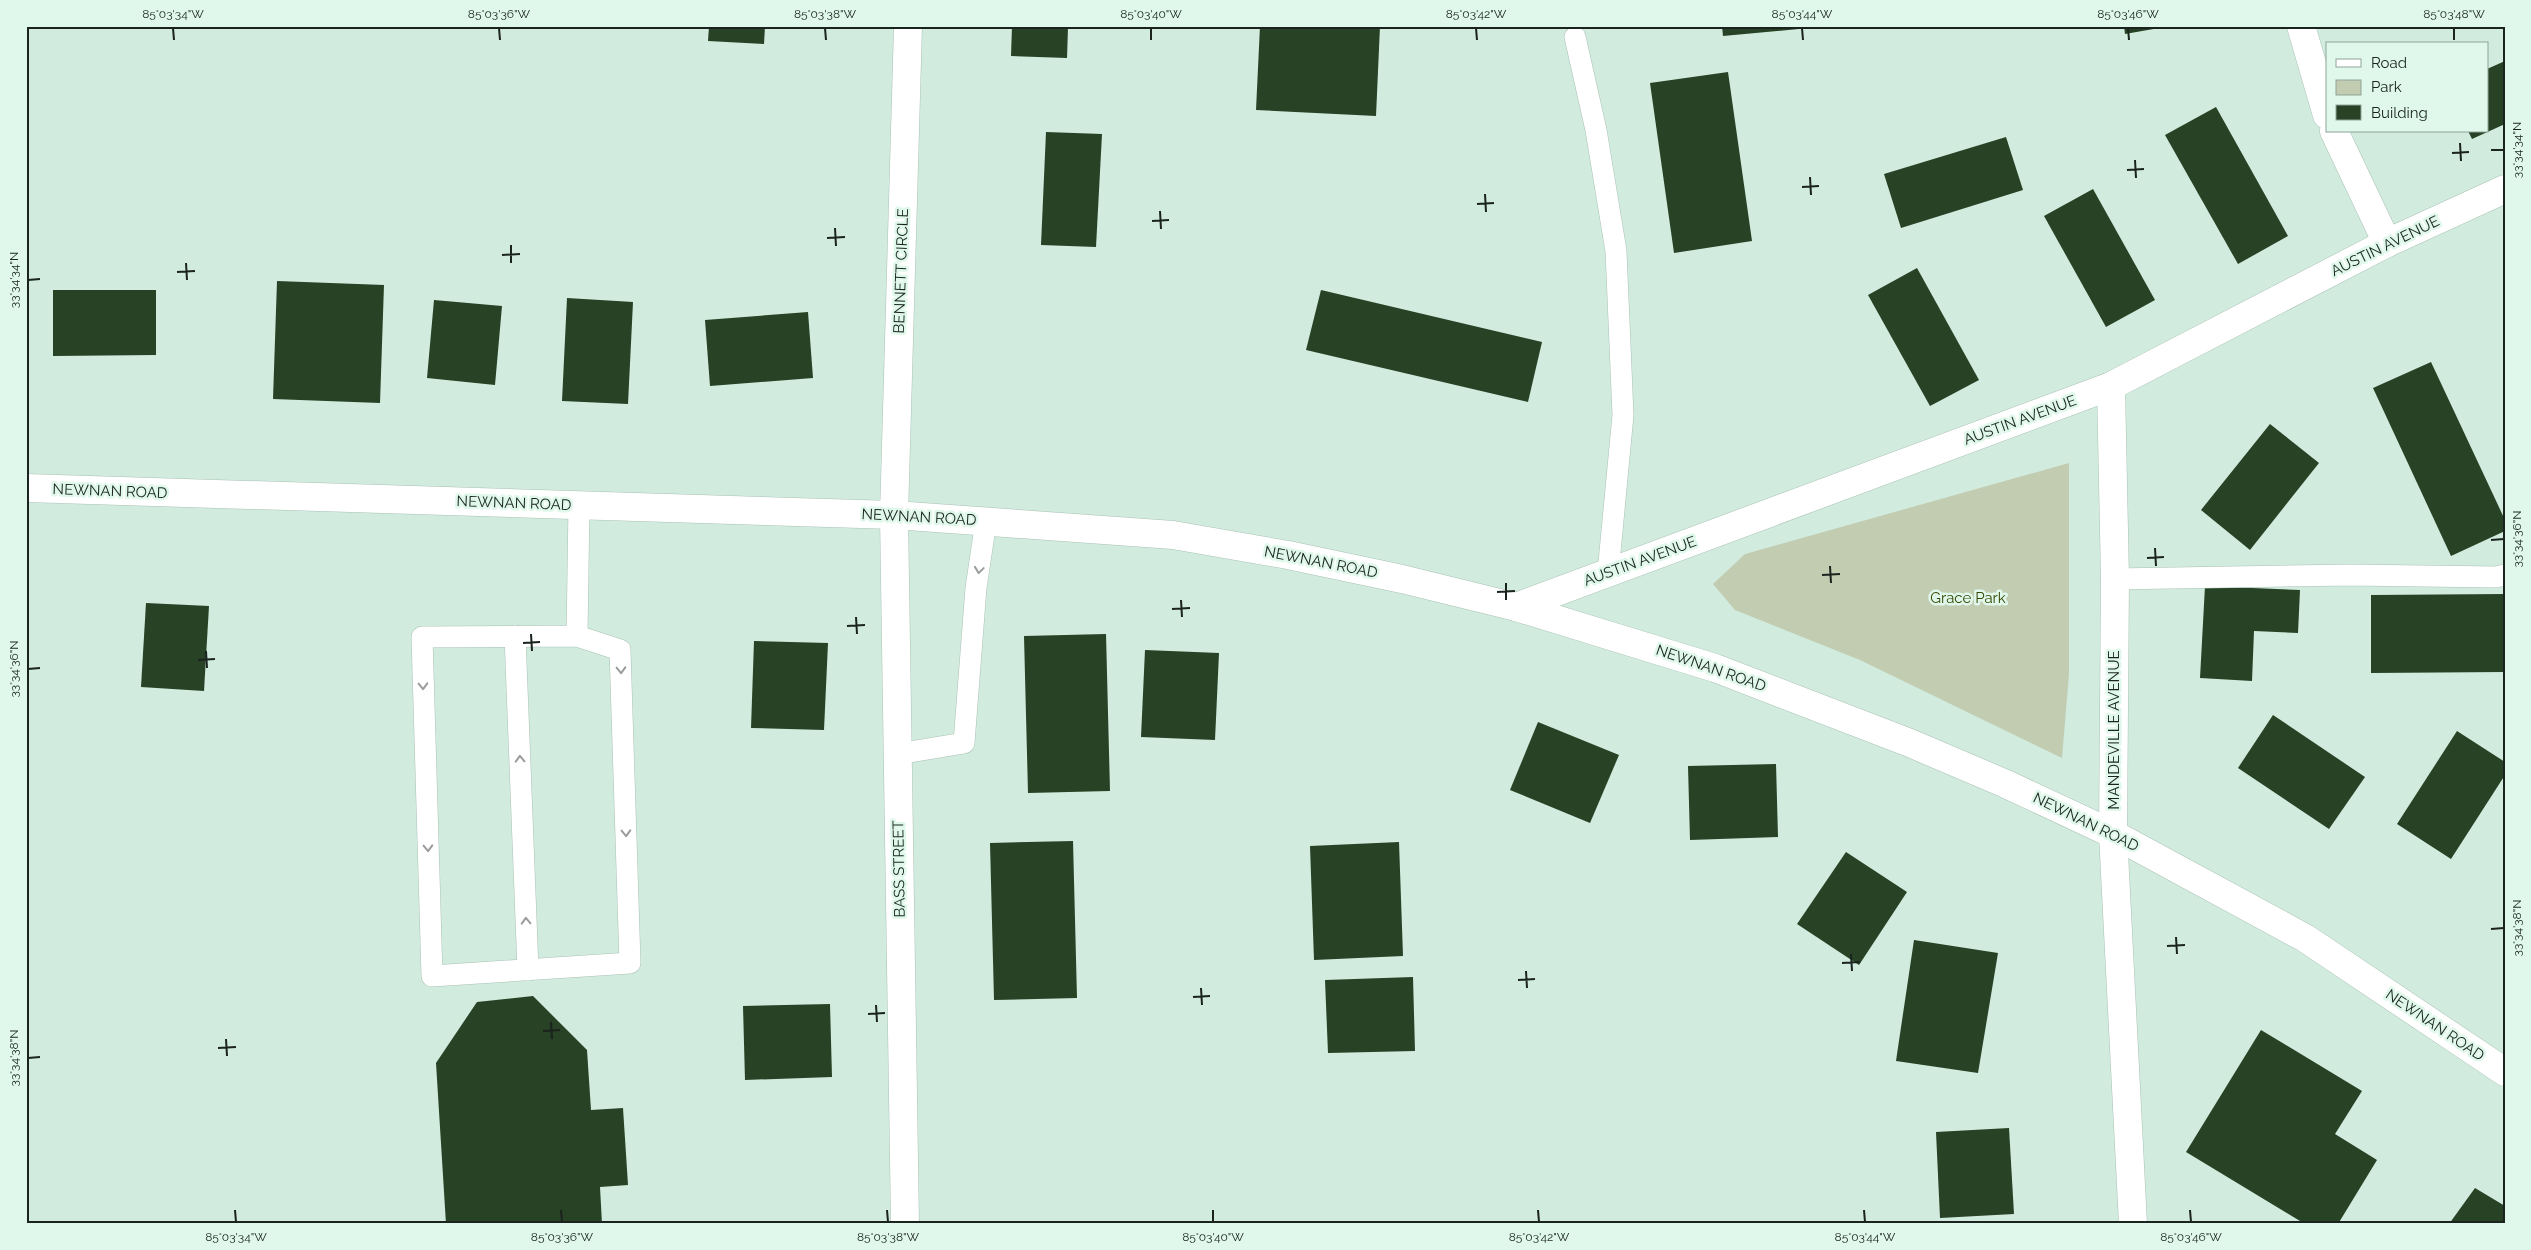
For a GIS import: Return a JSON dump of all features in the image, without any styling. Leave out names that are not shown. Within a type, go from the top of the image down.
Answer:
[{"type":"street","name":"BENNETT CIRCLE","points":[[894,515],[908,26]]},
{"type":"street","points":[[2301,26],[2326,112]]},
{"type":"street","points":[[2334,132],[2388,243]]},
{"type":"street","name":"AUSTIN AVENUE","points":[[1516,607],[2111,386],[2388,243],[2505,189]]},
{"type":"street","name":"MANDEVILLE AVENUE","points":[[2111,386],[2115,578],[2113,834],[2133,1224]]},
{"type":"street","name":"NEWNAN ROAD","points":[[26,488],[894,515],[986,521],[1172,535],[1288,555],[1402,579],[1516,607],[1706,665],[1814,704],[1997,780],[2113,834],[2305,938],[2505,1072]]},
{"type":"street","name":"BASS STREET","points":[[894,515],[905,1224]]},
{"type":"lane","points":[[1575,36],[1596,130],[1616,251],[1623,415],[1608,573]]},
{"type":"lane","points":[[577,636],[579,505]]},
{"type":"lane","points":[[897,754],[964,743],[976,588],[986,521]]},
{"type":"lane","points":[[2115,578],[2350,575],[2496,578],[2505,576]]},
{"type":"lane","points":[[515,636],[528,970]]},
{"type":"lane","points":[[577,636],[620,650],[630,963],[432,976],[422,637],[577,636]]},
{"type":"green space","name":"Grace Park","points":[[2069,463],[2069,674],[2062,758],[1860,660],[1735,610],[1713,584],[1745,554]]},
{"type":"building","points":[[709,26],[765,26],[764,44],[708,41]]},
{"type":"building","points":[[1012,26],[1068,26],[1067,58],[1011,56]]},
{"type":"building","points":[[1260,26],[1380,26],[1376,116],[1256,110]]},
{"type":"building","points":[[1722,26],[1809,26],[1809,28],[1723,36]]},
{"type":"building","points":[[2124,26],[2165,26],[2165,27],[2125,34]]},
{"type":"building","points":[[2505,61],[2505,124],[2488,132],[2488,69]]},
{"type":"building","points":[[1728,72],[1752,241],[1674,253],[1650,83]]},
{"type":"building","points":[[2216,107],[2288,236],[2238,264],[2165,135]]},
{"type":"building","points":[[1046,132],[1102,134],[1096,247],[1041,245]]},
{"type":"building","points":[[2468,132],[2487,132],[2472,139]]},
{"type":"building","points":[[2006,137],[2023,190],[1901,228],[1884,174]]},
{"type":"building","points":[[2093,189],[2155,300],[2106,327],[2044,216]]},
{"type":"building","points":[[1917,268],[1979,380],[1930,406],[1868,295]]},
{"type":"building","points":[[277,281],[384,285],[380,403],[273,399]]},
{"type":"building","points":[[53,290],[156,290],[156,355],[53,356]]},
{"type":"building","points":[[1321,290],[1542,342],[1528,402],[1306,350]]},
{"type":"building","points":[[567,298],[633,302],[628,404],[562,401]]},
{"type":"building","points":[[434,300],[502,306],[495,385],[427,378]]},
{"type":"building","points":[[808,312],[813,378],[710,386],[705,320]]},
{"type":"building","points":[[2431,362],[2505,520],[2505,531],[2451,556],[2373,388]]},
{"type":"building","points":[[2270,424],[2319,463],[2250,550],[2201,510]]},
{"type":"building","points":[[2205,586],[2300,590],[2298,633],[2254,631],[2252,681],[2200,678]]},
{"type":"building","points":[[2505,594],[2505,672],[2371,673],[2371,595]]},
{"type":"building","points":[[146,603],[209,606],[204,691],[141,687]]},
{"type":"building","points":[[1106,634],[1110,791],[1028,793],[1024,636]]},
{"type":"building","points":[[754,641],[828,643],[824,730],[751,728]]},
{"type":"building","points":[[1145,650],[1219,653],[1215,740],[1141,737]]},
{"type":"building","points":[[2273,715],[2365,777],[2329,829],[2238,768]]},
{"type":"building","points":[[1538,722],[1619,755],[1590,823],[1510,790]]},
{"type":"building","points":[[2457,731],[2505,762],[2505,775],[2451,859],[2397,824]]},
{"type":"building","points":[[1776,764],[1778,837],[1690,840],[1688,766]]},
{"type":"building","points":[[1073,841],[1077,998],[994,1000],[990,843]]},
{"type":"building","points":[[1399,842],[1403,956],[1314,960],[1310,846]]},
{"type":"building","points":[[1846,852],[1907,892],[1859,965],[1797,924]]},
{"type":"building","points":[[1914,940],[1998,953],[1978,1073],[1896,1061]]},
{"type":"building","points":[[1413,977],[1415,1051],[1328,1053],[1325,980]]},
{"type":"building","points":[[533,996],[587,1050],[591,1110],[623,1108],[628,1185],[600,1187],[602,1224],[446,1224],[436,1063],[477,1002]]},
{"type":"building","points":[[830,1004],[832,1077],[745,1080],[743,1006]]},
{"type":"building","points":[[2261,1030],[2362,1091],[2335,1134],[2377,1160],[2338,1224],[2305,1224],[2186,1152]]},
{"type":"building","points":[[2009,1128],[2014,1214],[1940,1218],[1936,1132]]},
{"type":"building","points":[[2475,1188],[2505,1206],[2505,1224],[2449,1224]]}]
